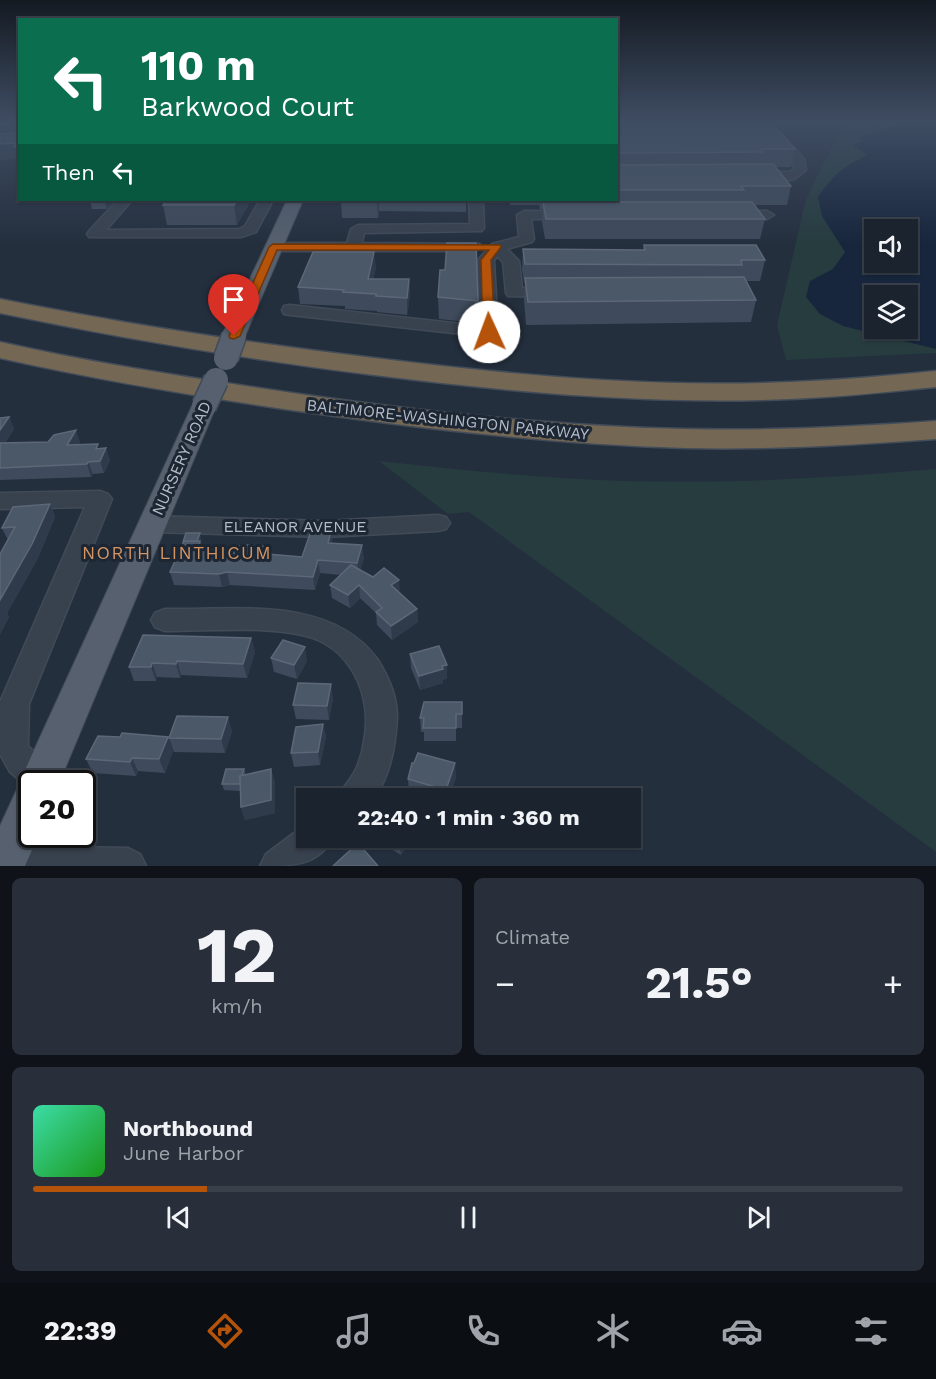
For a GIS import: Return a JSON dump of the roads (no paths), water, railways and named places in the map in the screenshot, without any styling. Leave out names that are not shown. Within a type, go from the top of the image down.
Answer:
[{"type":"highway","points":[[0,306],[130,332],[205,344],[513,383],[615,390],[705,392],[813,390],[936,379]]},
{"type":"highway","name":"BALTIMORE-WASHINGTON PARKWAY","points":[[0,350],[189,386],[397,416],[504,428],[612,436],[725,439],[834,437],[936,430]]},
{"type":"main road","name":"NURSERY ROAD","points":[[45,770],[292,205]]},
{"type":"main road","name":"NURSERY ROAD","points":[[4,865],[18,832]]},
{"type":"street","points":[[746,176],[793,176],[800,170],[800,163]]},
{"type":"street","points":[[124,201],[94,234],[236,234],[251,229],[263,205],[292,205]]},
{"type":"street","points":[[353,247],[358,229],[477,228],[476,201]]},
{"type":"street","points":[[273,247],[496,247],[527,239],[524,215],[582,215]]},
{"type":"street","points":[[721,215],[767,215]]},
{"type":"street","points":[[450,228],[450,247]]},
{"type":"street","points":[[496,247],[511,261],[514,292],[573,292]]},
{"type":"street","points":[[290,310],[489,332],[486,260],[496,247]]},
{"type":"street","points":[[0,501],[100,499],[14,704],[12,749],[24,770]]},
{"type":"street","name":"ELEANOR AVENUE","points":[[152,524],[326,529],[438,523]]},
{"type":"street","points":[[165,620],[274,621],[308,625],[335,637],[356,652],[373,677],[382,706],[380,741],[368,780],[362,788]]},
{"type":"street","points":[[278,866],[302,848]]},
{"type":"street","points":[[4,865],[128,866]]},
{"type":"water","points":[[852,163],[936,163],[936,349],[896,339],[918,339],[918,285],[864,285],[864,331],[843,326],[820,314],[806,297],[810,281],[833,269],[845,252],[822,216],[818,197],[839,172]]},
{"type":"district","name":"NORTH LINTHICUM","points":[[177,553]]}]
